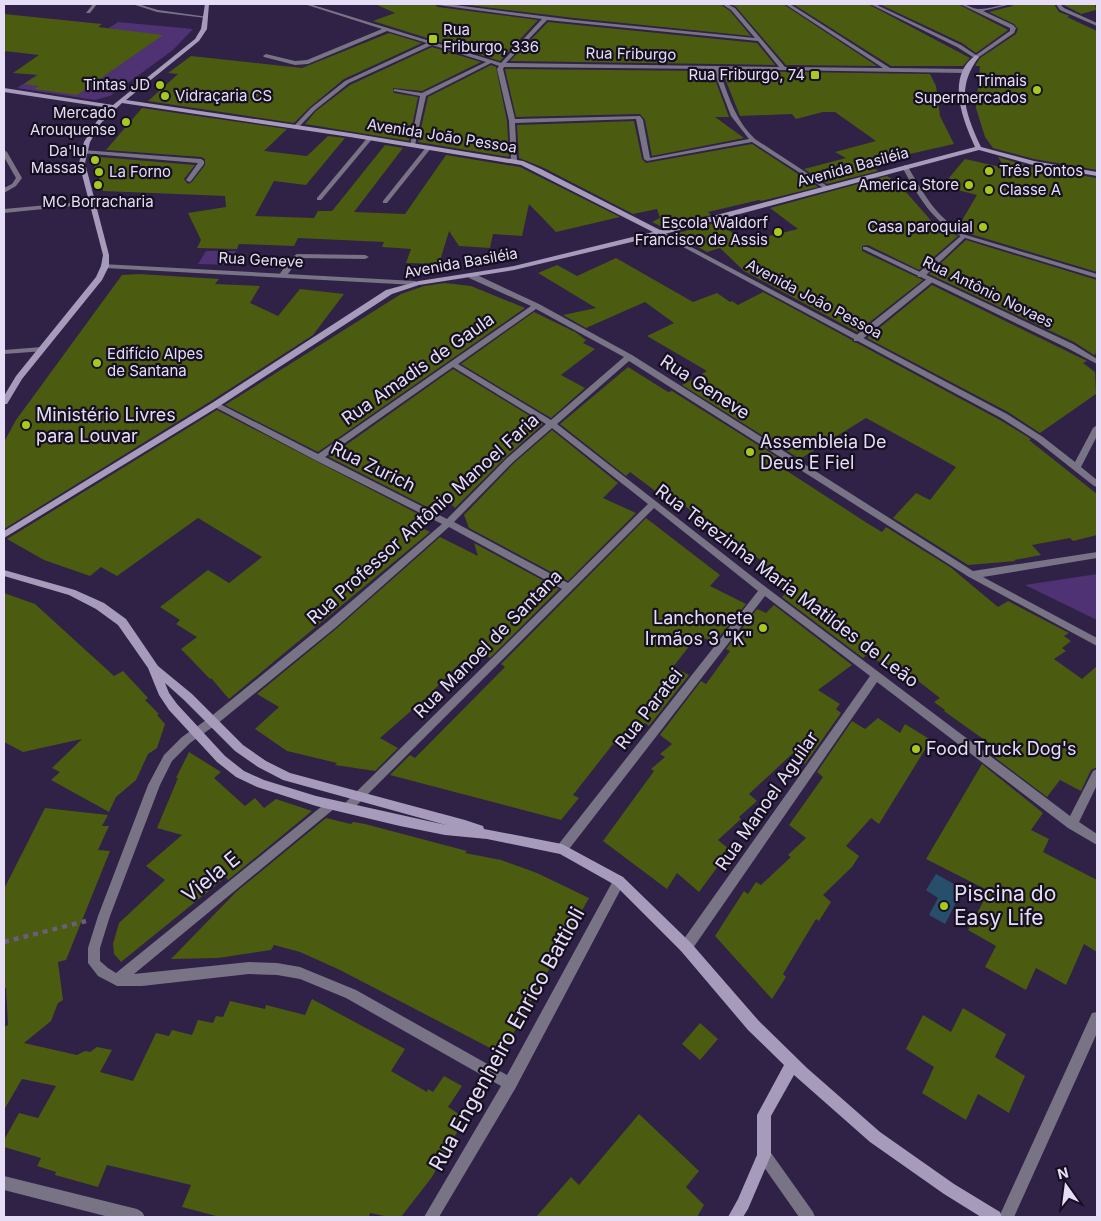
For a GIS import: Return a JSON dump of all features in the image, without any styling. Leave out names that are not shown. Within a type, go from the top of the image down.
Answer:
[{"type":"street","points":[[88,12],[95,4]]},
{"type":"street","points":[[134,4],[157,11],[206,17]]},
{"type":"street","points":[[4,402],[19,378],[99,278],[105,266],[104,244],[91,203],[82,163],[83,152],[99,122],[120,101],[193,44],[204,29],[207,4]]},
{"type":"street","name":"Rua Friburgo","points":[[306,4],[502,65],[965,71]]},
{"type":"street","points":[[438,4],[545,19],[760,40]]},
{"type":"street","points":[[724,4],[732,9],[783,68]]},
{"type":"street","points":[[787,4],[889,70]]},
{"type":"street","points":[[872,4],[976,57]]},
{"type":"street","points":[[962,4],[1007,24],[1013,30],[976,57],[965,71],[962,84],[966,121],[979,148],[1033,162],[1097,174]]},
{"type":"street","points":[[978,11],[1010,4]]},
{"type":"street","points":[[1058,4],[1062,9],[1097,25]]},
{"type":"street","points":[[514,161],[512,121],[500,76],[502,65],[545,19]]},
{"type":"street","points":[[266,56],[295,63],[308,62],[388,29]]},
{"type":"street","points":[[296,127],[313,109],[347,82],[432,42]]},
{"type":"street","points":[[965,50],[983,52]]},
{"type":"street","points":[[396,90],[423,95],[490,62]]},
{"type":"street","points":[[715,67],[738,124],[753,140],[825,187]]},
{"type":"street","points":[[4,90],[114,107]]},
{"type":"street","points":[[412,145],[423,95]]},
{"type":"street","name":"Avenida João Pessoa","points":[[120,101],[429,147],[514,161],[539,170],[1004,416],[1040,440],[1097,484]]},
{"type":"street","points":[[512,121],[638,118],[640,120],[647,160],[753,140]]},
{"type":"street","points":[[319,199],[370,138]]},
{"type":"street","points":[[385,202],[429,147]]},
{"type":"street","name":"Avenida Basiléia","points":[[4,536],[214,405],[389,292],[415,283],[472,276],[661,233],[825,187],[979,148]]},
{"type":"street","points":[[4,152],[19,178],[14,185],[4,191]]},
{"type":"street","points":[[83,152],[201,161],[201,164],[189,180]]},
{"type":"street","points":[[905,167],[935,215],[964,236],[1097,276]]},
{"type":"street","points":[[4,211],[91,203]]},
{"type":"street","points":[[921,275],[964,236]]},
{"type":"street","name":"Rua Antônio Novaes","points":[[865,248],[1070,346],[1097,362]]},
{"type":"street","points":[[284,275],[293,259],[297,256],[364,257]]},
{"type":"street","name":"Rua Geneve","points":[[105,266],[415,283]]},
{"type":"street","name":"Rua Geneve","points":[[472,276],[536,306],[629,357],[972,575],[1097,642]]},
{"type":"street","points":[[858,339],[931,280]]},
{"type":"street","name":"Rua Amadis de Gaula","points":[[318,458],[536,306]]},
{"type":"street","points":[[4,352],[42,349]]},
{"type":"street","name":"Rua Professor Antônio Manoel Faria","points":[[117,980],[103,972],[94,962],[94,948],[104,916],[154,785],[168,758],[186,740],[213,721],[332,625],[448,523],[510,460],[629,357]]},
{"type":"street","name":"Rua Terezinha Maria Matildes de Leão","points":[[453,364],[552,424],[764,590],[1072,824],[1097,840]]},
{"type":"street","name":"Rua Zurich","points":[[214,405],[448,523],[569,588]]},
{"type":"street","points":[[1077,468],[1097,428]]},
{"type":"street","name":"Rua Manoel de Santana","points":[[347,808],[653,504]]},
{"type":"street","points":[[972,575],[1097,555]]},
{"type":"street","points":[[4,573],[72,592],[100,606],[122,622],[153,667],[213,721],[239,748],[262,764],[287,777],[465,825],[487,834]]},
{"type":"street","name":"Rua Paratei","points":[[562,849],[764,590]]},
{"type":"street","points":[[153,667],[164,696],[196,732],[221,759],[240,774],[261,784],[331,805],[445,830],[487,834],[562,849],[619,881],[686,947],[753,1025],[792,1064],[875,1137],[949,1189],[995,1217]]},
{"type":"street","name":"Rua Manoel Aguilar","points":[[686,947],[876,675]]},
{"type":"street","points":[[1072,824],[1097,774]]},
{"type":"street","name":"Viela E","points":[[117,980],[331,805]]},
{"type":"street","name":"Rua Engenheiro Enrico Battioli","points":[[431,1217],[510,1084],[619,881]]},
{"type":"street","points":[[117,980],[142,980],[248,968],[300,973],[351,994],[510,1084]]},
{"type":"street","points":[[1006,1217],[1097,1018]]},
{"type":"street","points":[[735,1217],[743,1204],[764,1155],[764,1114],[792,1064]]},
{"type":"street","points":[[764,1155],[808,1217]]},
{"type":"street","points":[[4,1183],[137,1217]]},
{"type":"path","points":[[4,942],[104,916]]},
{"type":"shaded area","points":[[118,22],[193,29],[173,50],[110,96],[95,100],[17,88]]},
{"type":"shaded area","points":[[206,251],[236,251],[230,265],[198,264]]},
{"type":"shaded area","points":[[1097,574],[1097,620],[1025,585]]},
{"type":"water","name":"Piscina do Easy Life","points":[[936,874],[963,889],[945,924],[929,915],[938,898],[926,890]]},
{"type":"building","points":[[375,4],[434,4],[438,7],[538,20],[500,61],[373,21],[395,13]]},
{"type":"building","points":[[460,4],[720,4],[730,11],[751,36],[574,18]]},
{"type":"building","points":[[731,4],[783,4],[877,66],[786,65],[736,7]]},
{"type":"building","points":[[793,4],[868,4],[970,58],[963,66],[891,66]]},
{"type":"building","points":[[879,4],[958,4],[1008,30],[976,53],[962,43]]},
{"type":"building","name":"Trimais Supermercados","points":[[1014,4],[1054,4],[1059,12],[1097,31],[1097,170],[1034,159],[993,148],[985,137],[976,108],[980,66],[975,66],[980,58],[1016,34],[1018,29],[1014,24],[989,12]]},
{"type":"building","points":[[1062,4],[1095,4],[1096,10],[1081,14]]},
{"type":"building","points":[[4,14],[102,24],[98,27],[163,35],[77,95],[34,89],[39,86],[24,84],[38,75],[13,73],[39,55],[4,51]]},
{"type":"building","points":[[548,22],[757,43],[775,65],[510,61]]},
{"type":"building","points":[[389,33],[422,43],[344,79],[294,123],[148,101],[178,74],[168,73],[191,56],[302,68]]},
{"type":"building","points":[[432,47],[481,62],[422,91],[393,88],[394,93],[418,97],[409,141],[305,124],[316,111],[350,85]]},
{"type":"building","points":[[491,65],[496,67],[507,121],[509,157],[418,142],[428,97]]},
{"type":"building","points":[[505,69],[712,71],[729,117],[715,117],[744,138],[652,156],[645,120],[640,114],[516,117]]},
{"type":"building","points":[[722,71],[930,74],[936,86],[940,116],[954,144],[883,160],[889,164],[874,168],[878,171],[827,184],[804,169],[846,158],[835,152],[876,141],[835,112],[823,112],[796,119],[792,114],[740,116]]},
{"type":"building","points":[[142,108],[287,129],[264,151],[307,156],[328,136],[345,138],[306,185],[274,181],[255,216],[314,218],[318,211],[332,211],[385,145],[403,148],[354,212],[405,214],[446,155],[520,167],[620,217],[556,232],[529,204],[522,236],[493,234],[490,248],[459,246],[449,231],[439,264],[406,263],[411,249],[382,247],[384,242],[298,238],[294,246],[239,244],[237,249],[197,248],[201,240],[188,213],[226,207],[225,196],[103,191],[98,175],[93,174],[96,161],[100,157],[195,165],[184,179],[188,184],[192,182],[205,165],[205,159],[201,157],[106,150]]},
{"type":"building","points":[[634,121],[642,159],[646,163],[752,144],[818,187],[708,212],[711,215],[662,227],[652,222],[660,218],[657,209],[633,214],[542,167],[519,158],[517,125]]},
{"type":"building","points":[[998,157],[1032,167],[1097,178],[1097,272],[967,233],[958,227],[977,195],[942,186],[965,159],[1005,168]]},
{"type":"building","points":[[887,176],[898,183],[935,225],[946,233],[950,232],[958,236],[919,270],[868,245],[862,246],[862,251],[923,280],[857,332],[744,271],[720,248],[707,252],[674,234],[719,222],[744,242],[798,229],[770,208]]},
{"type":"building","points":[[966,240],[1097,280],[1097,352],[1094,355],[1074,342],[929,274]]},
{"type":"building","points":[[616,258],[693,302],[717,293],[738,305],[763,292],[1000,420],[1031,439],[1029,440],[1097,494],[1097,535],[1073,541],[1070,538],[1032,545],[1041,555],[1014,560],[1016,561],[968,565],[893,518],[916,493],[930,500],[956,467],[866,418],[800,459],[682,385],[707,371],[647,336],[674,323],[645,302],[586,328],[563,315],[596,308],[538,273],[557,265],[577,276]]},
{"type":"building","points":[[139,274],[219,279],[215,284],[260,286],[250,303],[278,316],[300,289],[344,294],[313,335],[211,401],[4,529],[4,442],[16,420],[122,275]]},
{"type":"building","points":[[445,283],[471,286],[525,308],[318,452],[225,405],[401,294],[424,286]]},
{"type":"building","points":[[932,285],[1087,361],[1083,363],[1095,372],[1096,394],[1040,433],[1008,412],[867,338]]},
{"type":"building","points":[[534,312],[575,332],[586,340],[583,343],[595,349],[561,375],[585,388],[551,418],[461,364]]},
{"type":"building","points":[[628,367],[668,392],[672,391],[790,465],[784,469],[867,523],[882,532],[886,527],[950,567],[998,607],[1008,601],[1069,633],[1064,636],[1071,641],[1062,648],[1066,651],[1054,659],[1082,679],[1097,666],[1097,767],[1091,770],[1081,791],[1060,780],[1047,797],[989,753],[993,746],[944,711],[934,702],[940,698],[904,670],[897,674],[868,654],[863,658],[782,597],[786,593],[754,569],[765,563],[721,534],[672,496],[666,499],[630,472],[626,476],[560,424]]},
{"type":"building","points":[[453,369],[543,424],[506,457],[455,508],[450,503],[435,511],[329,457]]},
{"type":"building","points":[[217,410],[426,518],[416,525],[430,532],[229,699],[211,678],[181,649],[197,637],[176,624],[180,620],[160,607],[208,570],[229,583],[262,557],[198,518],[117,576],[101,567],[90,576],[44,560],[7,539]]},
{"type":"building","points":[[552,430],[618,483],[603,498],[636,513],[568,581],[469,528],[464,515],[514,463]]},
{"type":"building","points":[[646,518],[720,575],[710,586],[746,604],[714,643],[698,635],[673,667],[689,675],[649,726],[645,723],[623,749],[613,744],[573,795],[579,798],[561,820],[390,775],[410,755],[415,758],[505,667],[501,664]]},
{"type":"building","points":[[440,537],[478,556],[474,543],[559,589],[490,658],[477,650],[466,661],[463,660],[426,698],[380,738],[398,748],[375,771],[335,765],[337,763],[287,751],[255,729],[279,707],[257,694],[336,629]]},
{"type":"building","points":[[4,593],[35,604],[114,676],[123,671],[148,698],[145,700],[159,714],[157,715],[165,724],[157,748],[148,754],[136,780],[116,797],[109,812],[51,780],[60,772],[52,768],[82,739],[23,752],[4,742]]},
{"type":"building","points":[[774,605],[852,665],[818,690],[840,704],[836,709],[841,713],[805,764],[792,754],[749,794],[757,801],[718,840],[730,850],[699,892],[677,873],[667,889],[603,841],[654,771],[651,769],[665,757],[660,754],[672,744],[660,735],[701,681],[706,684],[730,651],[726,649],[757,609],[766,613]]},
{"type":"building","points":[[878,718],[900,733],[905,724],[931,740],[879,824],[871,818],[846,846],[859,856],[852,867],[823,895],[831,902],[819,921],[816,919],[783,974],[786,977],[772,999],[715,936],[744,891],[748,894],[756,882],[761,885],[791,857],[788,855],[806,838],[789,825],[823,777],[817,772],[852,721],[865,729]]},
{"type":"building","points":[[189,752],[221,772],[214,778],[245,806],[255,798],[264,808],[276,799],[312,811],[228,880],[226,877],[121,962],[114,954],[113,944],[119,923],[165,880],[146,866],[182,835],[157,828],[178,778],[176,778]]},
{"type":"building","points":[[982,764],[1043,813],[1031,830],[1049,839],[1043,852],[1097,880],[1097,952],[1084,944],[1066,985],[1036,968],[1026,990],[985,967],[996,946],[968,930],[989,891],[926,859]]},
{"type":"building","points":[[45,808],[108,815],[102,826],[109,826],[98,850],[110,851],[66,960],[58,962],[63,1000],[58,1003],[51,1021],[24,1043],[77,1055],[85,1051],[90,1052],[97,1047],[112,1050],[100,1072],[133,1081],[156,1033],[169,1036],[172,1030],[192,1035],[198,1020],[213,1023],[216,1016],[223,1017],[230,1001],[265,1009],[266,1005],[305,1015],[312,999],[405,1049],[391,1071],[427,1092],[428,1089],[433,1092],[444,1076],[462,1086],[448,1107],[465,1118],[432,1177],[401,1217],[389,1217],[370,1213],[369,1217],[220,1217],[182,1207],[191,1185],[107,1165],[98,1187],[55,1175],[56,1172],[37,1166],[41,1158],[4,1147],[4,1140],[19,1113],[38,1118],[56,1086],[22,1079],[4,1110],[4,1027],[8,1025],[6,988],[4,989],[4,889]]},
{"type":"building","points":[[326,818],[351,824],[353,822],[365,824],[467,851],[465,853],[501,860],[537,873],[589,898],[504,1050],[495,1046],[492,1049],[340,970],[300,952],[274,945],[271,950],[218,958],[171,959],[236,892]]},
{"type":"building","points":[[963,1008],[1006,1034],[995,1057],[1025,1076],[1009,1113],[978,1094],[966,1120],[922,1093],[934,1067],[906,1049],[923,1015],[951,1032]]},
{"type":"building","points":[[700,1023],[718,1039],[700,1060],[682,1044]]},
{"type":"building","points":[[639,1114],[699,1171],[686,1187],[704,1205],[697,1217],[536,1217],[571,1177],[579,1185]]},
{"type":"place","name":"Rua Friburgo, 336","points":[[433,39]]},
{"type":"place","name":"Rua Friburgo, 74","points":[[815,75]]},
{"type":"place","name":"Tintas JD","points":[[160,85]]},
{"type":"place","name":"Trimais Supermercados","points":[[1037,90]]},
{"type":"place","name":"Vidraçaria CS","points":[[165,96]]},
{"type":"place","name":"Mercado Arouquense","points":[[126,122]]},
{"type":"place","name":"Da'lu Massas","points":[[95,160]]},
{"type":"place","name":"Três Pontos","points":[[989,171]]},
{"type":"place","name":"La Forno","points":[[99,172]]},
{"type":"place","name":"MC Borracharia","points":[[98,185]]},
{"type":"place","name":"America Store","points":[[969,185]]},
{"type":"place","name":"Classe A","points":[[989,190]]},
{"type":"place","name":"Casa paroquial","points":[[983,227]]},
{"type":"place","name":"Escola Waldorf Francisco de Assis","points":[[778,232]]},
{"type":"place","name":"Edifício Alpes de Santana","points":[[97,363]]},
{"type":"place","name":"Ministério Livres para Louvar","points":[[26,425]]},
{"type":"place","name":"Assembleia De Deus E Fiel","points":[[750,452]]},
{"type":"place","name":"Lanchonete Irmãos 3 \"K\"","points":[[763,628]]},
{"type":"place","name":"Food Truck Dog's","points":[[916,749]]},
{"type":"place","name":"Piscina do Easy Life","points":[[944,906]]}]
